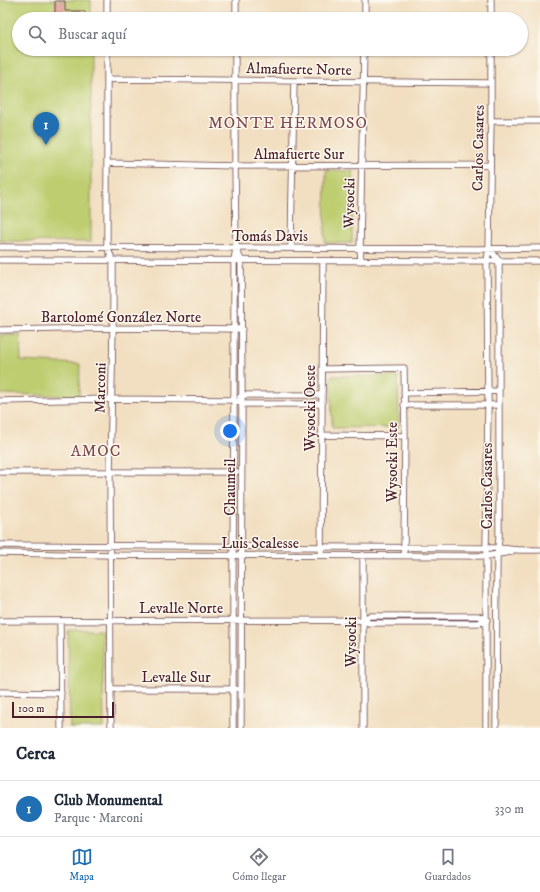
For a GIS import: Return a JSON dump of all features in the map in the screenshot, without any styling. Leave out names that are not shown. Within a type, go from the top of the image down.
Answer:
[{"type":"street","points":[[107,12],[108,0]]},
{"type":"street","points":[[236,0],[236,12]]},
{"type":"street","points":[[365,0],[365,12]]},
{"type":"street","points":[[491,0],[491,12]]},
{"type":"street","name":"Marconi","points":[[107,56],[107,247],[112,261],[114,328],[110,472],[111,728]]},
{"type":"street","name":"Chaumeil","points":[[233,728],[236,56]]},
{"type":"street","name":"Wysocki","points":[[361,261],[364,56]]},
{"type":"street","name":"Carlos Casares","points":[[486,728],[488,405],[487,262],[489,248],[491,56]]},
{"type":"street","name":"Almafuerte Norte","points":[[107,79],[491,83]]},
{"type":"street","points":[[291,248],[294,81]]},
{"type":"street","points":[[491,121],[540,121]]},
{"type":"street","name":"Almafuerte Sur","points":[[107,163],[235,166],[490,165]]},
{"type":"street","name":"Tomás Davis","points":[[0,247],[540,248]]},
{"type":"street","name":"Chaumeil","points":[[236,248],[241,260],[242,329],[241,728]]},
{"type":"street","points":[[489,248],[499,261]]},
{"type":"street","name":"Tomás Davis","points":[[0,260],[540,261]]},
{"type":"street","name":"Wysocki Oeste","points":[[321,555],[323,261]]},
{"type":"street","name":"Carlos Casares","points":[[496,728],[497,551],[499,538],[499,261]]},
{"type":"street","name":"Bartolomé González Norte","points":[[0,330],[114,328],[242,329]]},
{"type":"street","name":"Wysocki Este","points":[[322,369],[404,368],[404,556]]},
{"type":"street","points":[[404,393],[499,391]]},
{"type":"street","points":[[234,400],[242,395],[322,395]]},
{"type":"street","points":[[0,401],[234,400],[242,404],[322,404]]},
{"type":"street","points":[[404,405],[499,406]]},
{"type":"street","points":[[322,435],[405,436]]},
{"type":"street","points":[[0,472],[242,471]]},
{"type":"street","name":"Luis Scalesse","points":[[0,545],[404,547],[486,548],[497,551],[540,550]]},
{"type":"street","name":"Luis Scalesse","points":[[0,553],[110,555],[486,556],[497,551]]},
{"type":"street","name":"Wysocki","points":[[363,556],[363,728]]},
{"type":"street","name":"Levalle Norte","points":[[0,621],[363,620],[369,623],[479,623],[486,620]]},
{"type":"street","points":[[60,621],[61,728]]},
{"type":"street","name":"Levalle Sur","points":[[111,689],[241,689]]},
{"type":"street","points":[[0,692],[61,693]]},
{"type":"green space","points":[[0,0],[91,0],[91,12],[12,12],[12,56],[91,56],[91,242],[0,241]]},
{"type":"green space","points":[[326,170],[353,171],[352,243],[325,243]]},
{"type":"green space","points":[[0,335],[20,335],[21,361],[80,364],[79,396],[0,394]]},
{"type":"green space","points":[[331,376],[398,376],[399,427],[332,428]]},
{"type":"green space","points":[[68,630],[102,630],[104,728],[70,728]]},
{"type":"building","points":[[55,1],[65,1],[65,11],[85,11],[85,12],[55,12]]},
{"type":"place","name":"Club Monumental","points":[[46,145]]},
{"type":"district","name":"MONTE HERMOSO","points":[[288,122]]},
{"type":"district","name":"AMOC","points":[[96,450]]}]
